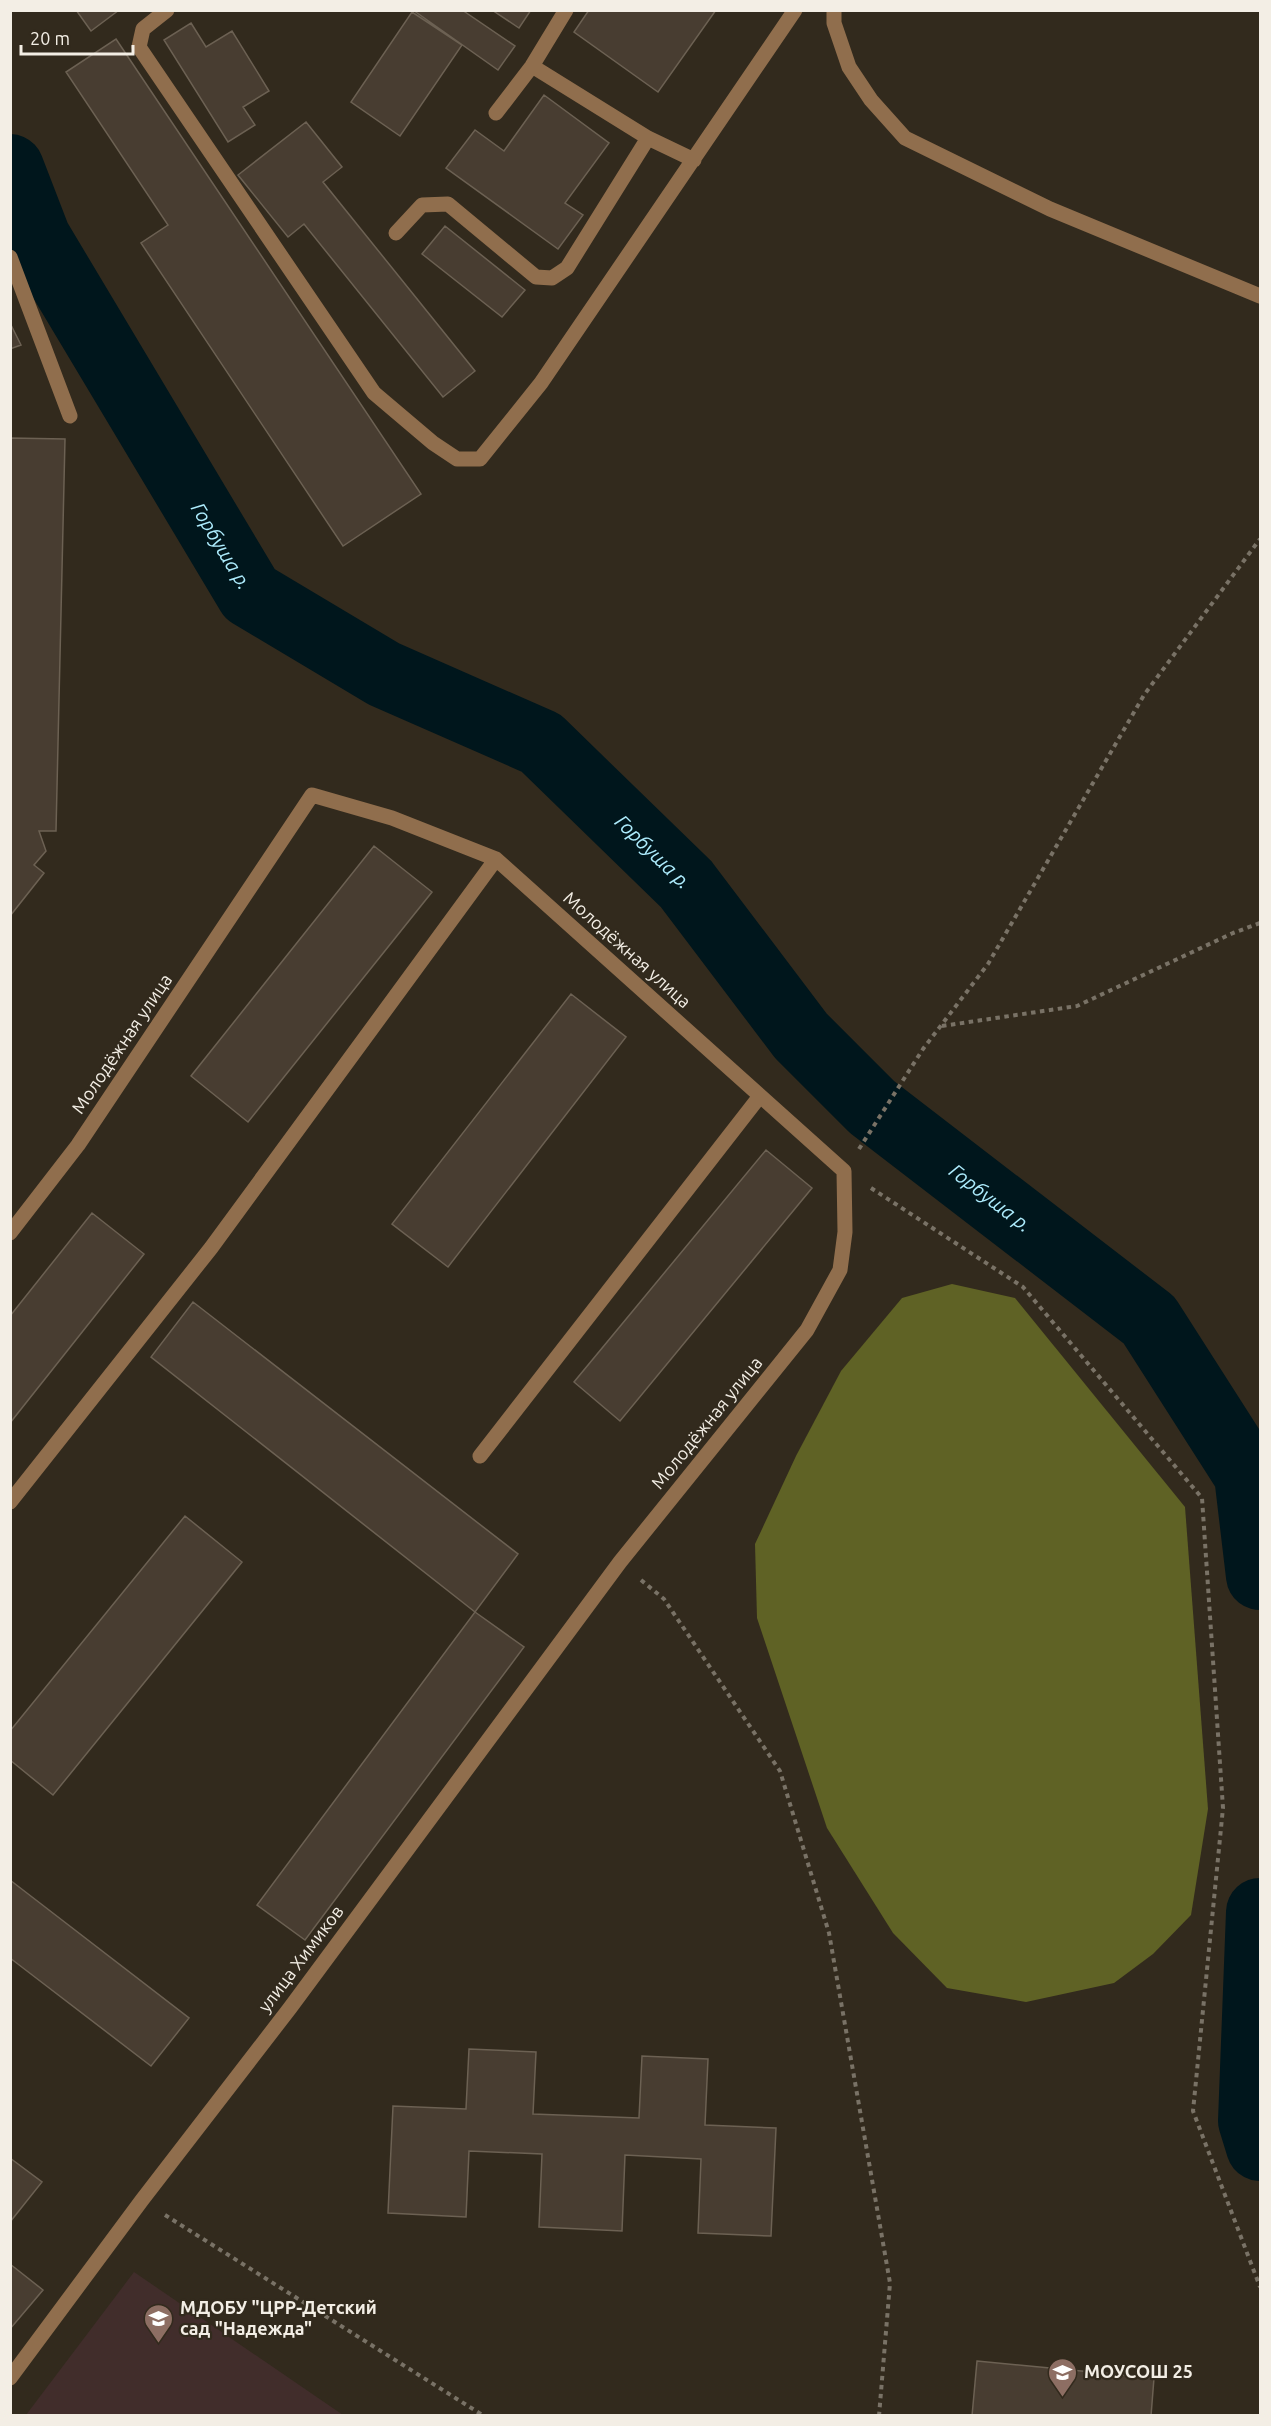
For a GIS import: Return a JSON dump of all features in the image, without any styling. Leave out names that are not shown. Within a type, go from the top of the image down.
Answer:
[{"type":"street","points":[[167,10],[143,29],[139,47],[374,393],[433,443],[457,459],[480,459],[541,383],[795,10]]},
{"type":"street","points":[[496,113],[532,66],[566,10]]},
{"type":"street","points":[[834,10],[834,22],[849,67],[871,100],[905,138],[1050,209],[1260,296]]},
{"type":"street","points":[[532,66],[648,138],[694,160]]},
{"type":"street","points":[[396,233],[422,204],[448,204],[536,277],[552,278],[567,268],[648,138]]},
{"type":"street","points":[[10,257],[70,416]]},
{"type":"street","name":"Молодёжная улица","points":[[10,1233],[78,1145],[312,795],[392,818],[496,859],[844,1172],[845,1232],[840,1270],[807,1330],[620,1562]]},
{"type":"street","points":[[10,1502],[211,1248],[496,859]]},
{"type":"street","points":[[480,1456],[760,1096]]},
{"type":"street","name":"улица Химиков","points":[[10,2378],[142,2200],[290,2008],[620,1562]]},
{"type":"path","points":[[1260,539],[1144,695],[988,964],[940,1026],[844,1172],[1023,1287],[1202,1498],[1223,1808],[1194,2112],[1260,2287]]},
{"type":"path","points":[[940,1026],[1077,1006],[1233,933],[1260,923]]},
{"type":"path","points":[[620,1562],[664,1599],[780,1771],[829,1934],[890,2283],[879,2415]]},
{"type":"path","points":[[142,2200],[484,2415]]},
{"type":"shaded area","name":"МДОБУ \"ЦРР-Детский сад \"Надежда\"","points":[[134,2272],[343,2415],[26,2415]]},
{"type":"green space","points":[[952,1284],[1015,1298],[1185,1507],[1208,1809],[1191,1915],[1153,1954],[1114,1983],[1026,2002],[947,1988],[893,1933],[827,1828],[757,1618],[755,1544],[796,1456],[841,1371],[902,1298]]},
{"type":"building","points":[[76,10],[119,10],[91,31]]},
{"type":"building","points":[[413,10],[462,10],[515,46],[498,70]]},
{"type":"building","points":[[492,10],[531,10],[519,28]]},
{"type":"building","points":[[589,10],[716,10],[658,92],[574,32]]},
{"type":"building","points":[[412,12],[462,45],[400,136],[351,102]]},
{"type":"building","points":[[191,23],[206,47],[232,31],[269,91],[243,107],[255,125],[228,142],[164,40]]},
{"type":"building","points":[[116,39],[421,494],[343,546],[141,243],[168,225],[66,72]]},
{"type":"building","points":[[544,95],[609,143],[565,203],[583,215],[558,249],[446,168],[475,130],[504,151]]},
{"type":"building","points":[[306,122],[342,167],[323,182],[475,371],[443,397],[304,224],[288,237],[238,175]]},
{"type":"building","points":[[445,226],[525,290],[502,317],[422,254]]},
{"type":"building","points":[[10,323],[21,345],[10,349]]},
{"type":"building","points":[[10,438],[65,439],[56,831],[39,831],[46,851],[34,865],[44,873],[10,916]]},
{"type":"building","points":[[374,846],[432,892],[248,1122],[191,1076]]},
{"type":"building","points":[[571,994],[626,1037],[448,1267],[392,1224]]},
{"type":"building","points":[[766,1150],[812,1188],[620,1421],[574,1382]]},
{"type":"building","points":[[92,1213],[144,1254],[10,1423],[10,1316]]},
{"type":"building","points":[[193,1302],[518,1554],[475,1612],[151,1357]]},
{"type":"building","points":[[185,1516],[242,1562],[53,1795],[10,1760],[10,1731]]},
{"type":"building","points":[[475,1612],[524,1647],[305,1940],[257,1905]]},
{"type":"building","points":[[10,1880],[189,2018],[151,2066],[10,1958]]},
{"type":"building","points":[[469,2049],[536,2052],[533,2114],[639,2118],[642,2056],[708,2059],[705,2125],[776,2128],[771,2236],[698,2233],[701,2159],[625,2155],[622,2231],[539,2227],[542,2154],[469,2151],[466,2217],[388,2213],[393,2106],[466,2109]]},
{"type":"building","points":[[10,2158],[42,2182],[10,2222]]},
{"type":"building","points":[[10,2264],[43,2290],[10,2329]]},
{"type":"building","name":"МОУСОШ 25","points":[[977,2361],[1154,2378],[1151,2416],[972,2416]]},
{"type":"waterway","name":"Горбуша р.","points":[[10,168],[37,238],[250,594],[384,674],[541,743],[686,884],[801,1036],[872,1107],[1149,1320],[1248,1475],[1260,1576]]},
{"type":"waterway","name":"Горбуша р.","points":[[1260,1912],[1252,2121],[1260,2147]]},
{"type":"place","name":"МДОБУ \"ЦРР-Детский сад \"Надежда\"","points":[[159,2344]]},
{"type":"place","name":"МОУСОШ 25","points":[[1063,2398]]}]
